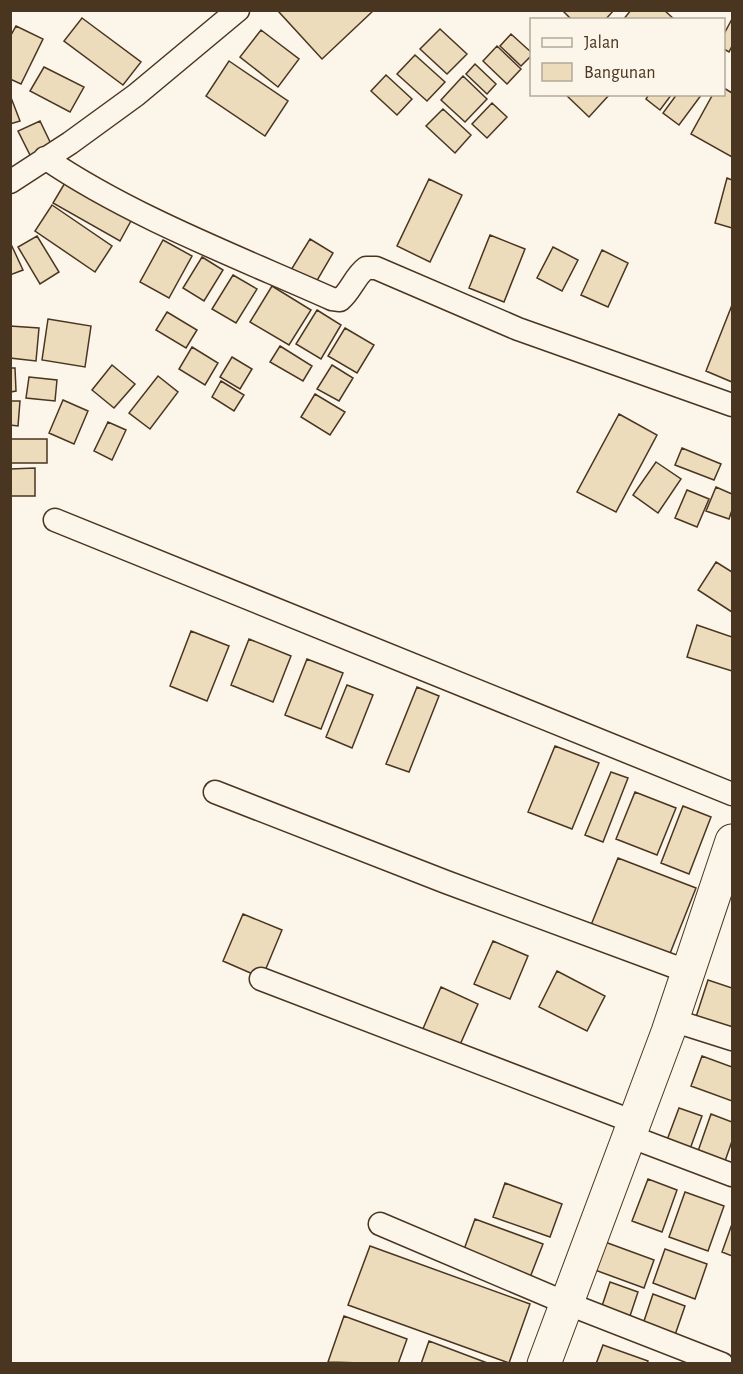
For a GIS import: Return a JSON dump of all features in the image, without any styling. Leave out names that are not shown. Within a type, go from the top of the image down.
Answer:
[{"type":"main road","points":[[544,1364],[689,972],[723,900],[732,841]]},
{"type":"street","points":[[10,182],[70,143],[136,95],[238,10]]},
{"type":"street","points":[[45,158],[75,178],[156,220],[332,299],[340,300],[348,294],[359,273],[366,268],[376,268],[518,329],[732,405]]},
{"type":"street","points":[[54,520],[732,794]]},
{"type":"street","points":[[215,792],[457,886],[689,972]]},
{"type":"street","points":[[261,980],[631,1129],[732,1175]]},
{"type":"street","points":[[672,1020],[732,1039]]},
{"type":"street","points":[[380,1224],[566,1303],[722,1364]]},
{"type":"building","points":[[280,10],[374,10],[322,59],[279,12]]},
{"type":"building","points":[[562,10],[614,10],[607,18],[570,18]]},
{"type":"building","points":[[631,10],[664,10],[673,18],[625,18]]},
{"type":"building","points":[[82,18],[141,62],[123,85],[64,41]]},
{"type":"building","points":[[732,19],[732,46],[729,52],[725,50],[725,32]]},
{"type":"building","points":[[16,26],[43,39],[21,84],[10,79],[10,37]]},
{"type":"building","points":[[440,29],[467,54],[447,74],[420,49]]},
{"type":"building","points":[[261,30],[299,59],[278,87],[240,57]]},
{"type":"building","points":[[511,34],[530,51],[530,57],[521,66],[500,46]]},
{"type":"building","points":[[497,46],[521,69],[507,84],[483,61]]},
{"type":"building","points":[[415,55],[445,82],[427,101],[397,74]]},
{"type":"building","points":[[229,61],[288,101],[265,136],[206,96]]},
{"type":"building","points":[[475,64],[496,84],[487,94],[466,74]]},
{"type":"building","points":[[44,67],[84,87],[70,112],[30,91]]},
{"type":"building","points":[[386,75],[412,99],[397,115],[371,91]]},
{"type":"building","points":[[463,76],[487,99],[465,122],[441,100]]},
{"type":"building","points":[[725,89],[732,93],[732,157],[691,134],[712,96],[725,96]]},
{"type":"building","points":[[10,95],[20,121],[10,124]]},
{"type":"building","points":[[567,96],[608,96],[589,117]]},
{"type":"building","points":[[648,96],[670,96],[660,110],[646,99]]},
{"type":"building","points":[[676,96],[701,96],[679,125],[663,113]]},
{"type":"building","points":[[492,103],[507,117],[487,138],[472,124]]},
{"type":"building","points":[[443,109],[471,135],[455,153],[426,126]]},
{"type":"building","points":[[40,121],[52,146],[31,157],[18,131]]},
{"type":"building","points":[[727,178],[732,180],[732,228],[715,223]]},
{"type":"building","points":[[429,179],[462,195],[430,262],[397,246]]},
{"type":"building","points":[[66,181],[132,219],[120,241],[53,203]]},
{"type":"building","points":[[52,205],[112,246],[95,272],[35,231]]},
{"type":"building","points":[[490,235],[525,249],[504,302],[469,288]]},
{"type":"building","points":[[37,236],[59,272],[40,284],[18,247]]},
{"type":"building","points":[[310,239],[333,253],[315,284],[291,270]]},
{"type":"building","points":[[163,240],[192,256],[169,298],[140,282]]},
{"type":"building","points":[[10,242],[23,270],[10,275]]},
{"type":"building","points":[[553,247],[578,260],[562,291],[537,278]]},
{"type":"building","points":[[602,250],[628,263],[608,307],[581,295]]},
{"type":"building","points":[[202,257],[223,270],[204,301],[183,288]]},
{"type":"building","points":[[233,275],[257,289],[236,323],[212,309]]},
{"type":"building","points":[[272,286],[311,310],[289,345],[250,322]]},
{"type":"building","points":[[732,305],[732,382],[706,371]]},
{"type":"building","points":[[317,310],[341,325],[321,359],[296,344]]},
{"type":"building","points":[[167,312],[197,330],[186,348],[156,330]]},
{"type":"building","points":[[48,319],[91,326],[85,367],[42,360]]},
{"type":"building","points":[[10,326],[39,328],[36,361],[10,358]]},
{"type":"building","points":[[345,328],[374,345],[357,373],[328,356]]},
{"type":"building","points":[[280,346],[312,366],[303,381],[270,362]]},
{"type":"building","points":[[192,347],[218,363],[205,385],[179,369]]},
{"type":"building","points":[[232,357],[252,369],[240,389],[220,377]]},
{"type":"building","points":[[112,365],[135,384],[114,408],[92,390]]},
{"type":"building","points":[[332,365],[353,378],[339,401],[317,389]]},
{"type":"building","points":[[10,368],[15,368],[16,391],[10,392]]},
{"type":"building","points":[[158,376],[178,392],[150,429],[129,413]]},
{"type":"building","points":[[29,377],[57,380],[55,401],[26,398]]},
{"type":"building","points":[[221,381],[244,395],[234,411],[212,397]]},
{"type":"building","points":[[315,394],[345,412],[330,435],[301,417]]},
{"type":"building","points":[[63,400],[88,411],[74,444],[49,433]]},
{"type":"building","points":[[10,401],[20,401],[18,426],[10,425]]},
{"type":"building","points":[[619,414],[657,435],[616,512],[577,492]]},
{"type":"building","points":[[108,422],[126,430],[112,460],[94,451]]},
{"type":"building","points":[[10,439],[47,439],[47,463],[10,463]]},
{"type":"building","points":[[682,448],[721,464],[714,480],[675,465]]},
{"type":"building","points":[[656,462],[681,479],[658,513],[633,495]]},
{"type":"building","points":[[35,468],[35,496],[10,496],[10,469]]},
{"type":"building","points":[[716,487],[732,494],[732,510],[729,519],[706,511]]},
{"type":"building","points":[[687,490],[709,499],[697,527],[675,518]]},
{"type":"building","points":[[716,562],[732,572],[732,612],[698,590]]},
{"type":"building","points":[[697,625],[732,637],[732,671],[687,657]]},
{"type":"building","points":[[191,631],[229,646],[207,701],[170,686]]},
{"type":"building","points":[[249,639],[291,656],[273,702],[231,685]]},
{"type":"building","points":[[307,659],[343,673],[321,729],[285,715]]},
{"type":"building","points":[[347,685],[373,695],[352,748],[326,737]]},
{"type":"building","points":[[417,687],[439,696],[409,772],[386,764]]},
{"type":"building","points":[[555,746],[599,763],[572,829],[528,812]]},
{"type":"building","points":[[611,772],[628,778],[603,842],[585,835]]},
{"type":"building","points":[[635,792],[676,808],[657,855],[616,839]]},
{"type":"building","points":[[683,806],[711,817],[689,874],[661,863]]},
{"type":"building","points":[[618,858],[696,888],[669,956],[591,925]]},
{"type":"building","points":[[243,914],[282,930],[262,978],[223,961]]},
{"type":"building","points":[[493,941],[528,956],[510,999],[474,984]]},
{"type":"building","points":[[557,971],[605,996],[587,1031],[539,1007]]},
{"type":"building","points":[[708,980],[732,988],[732,1029],[696,1017]]},
{"type":"building","points":[[441,987],[478,1004],[459,1047],[422,1031]]},
{"type":"building","points":[[702,1056],[732,1067],[732,1101],[691,1086]]},
{"type":"building","points":[[679,1108],[702,1116],[690,1149],[667,1140]]},
{"type":"building","points":[[711,1114],[732,1122],[732,1141],[724,1164],[697,1154]]},
{"type":"building","points":[[648,1179],[677,1190],[662,1232],[632,1221]]},
{"type":"building","points":[[505,1183],[562,1204],[550,1237],[493,1217]]},
{"type":"building","points":[[685,1192],[724,1206],[708,1251],[669,1237]]},
{"type":"building","points":[[475,1219],[543,1244],[529,1280],[462,1255]]},
{"type":"building","points":[[732,1224],[732,1256],[722,1252]]},
{"type":"building","points":[[605,1242],[654,1260],[644,1288],[595,1270]]},
{"type":"building","points":[[370,1246],[530,1304],[509,1363],[348,1305]]},
{"type":"building","points":[[665,1249],[707,1264],[695,1299],[653,1283]]},
{"type":"building","points":[[610,1282],[638,1292],[630,1316],[602,1306]]},
{"type":"building","points":[[653,1294],[685,1306],[675,1335],[643,1324]]},
{"type":"building","points":[[344,1316],[407,1339],[398,1364],[328,1362]]},
{"type":"building","points":[[429,1341],[490,1364],[421,1364]]},
{"type":"building","points":[[603,1345],[648,1361],[647,1364],[596,1364]]}]
